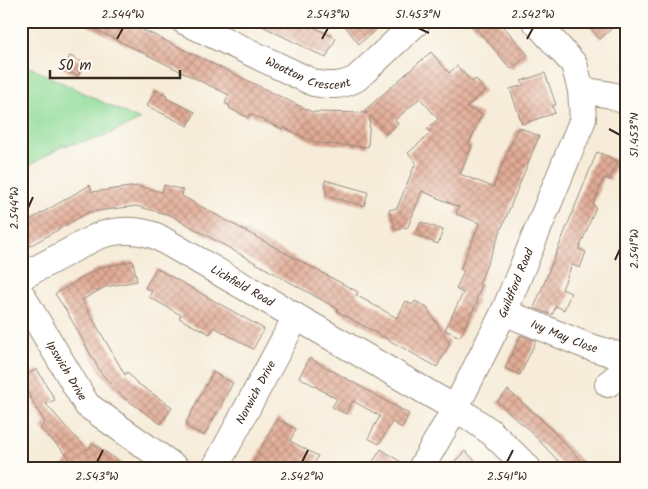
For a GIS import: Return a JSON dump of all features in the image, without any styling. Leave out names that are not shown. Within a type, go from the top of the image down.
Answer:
[{"type":"street","name":"Wootton Crescent","points":[[184,21],[314,83],[336,86],[347,84],[357,78],[418,21]]},
{"type":"street","name":"Guildford Road","points":[[421,468],[455,409],[504,312],[583,119],[581,90],[574,64],[535,21]]},
{"type":"street","points":[[581,90],[611,95],[627,102]]},
{"type":"street","name":"Lichfield Road","points":[[21,277],[101,235],[112,232],[137,232],[156,236],[455,409],[491,432],[528,468]]},
{"type":"street","name":"Ipswich Drive","points":[[21,294],[87,405],[176,468]]},
{"type":"street","name":"Ivy May Close","points":[[504,312],[588,346],[627,358]]},
{"type":"street","name":"Norwich Drive","points":[[216,468],[296,317]]},
{"type":"green space","points":[[21,63],[140,120],[100,138],[63,146],[21,170]]},
{"type":"building","points":[[78,21],[125,21],[312,112],[367,113],[365,110],[431,52],[449,73],[457,66],[472,82],[476,79],[485,91],[466,107],[482,114],[469,144],[472,146],[460,174],[493,187],[517,129],[519,130],[518,127],[539,136],[479,284],[482,285],[476,299],[478,300],[460,337],[445,330],[463,293],[456,289],[464,271],[460,269],[480,223],[456,214],[459,207],[422,191],[408,227],[396,230],[389,210],[397,208],[416,162],[408,153],[431,133],[427,129],[438,119],[420,98],[395,120],[398,124],[386,134],[370,116],[368,147],[316,143],[283,127],[282,129],[250,114],[247,117],[229,108],[230,106],[225,103],[229,95]]},
{"type":"building","points":[[252,21],[301,21],[336,38],[326,58]]},
{"type":"building","points":[[341,21],[386,21],[359,44]]},
{"type":"building","points":[[470,21],[499,21],[528,55],[511,69]]},
{"type":"building","points":[[585,21],[620,21],[600,39]]},
{"type":"building","points":[[70,56],[84,63],[78,76],[63,69]]},
{"type":"building","points":[[545,73],[556,105],[552,106],[555,113],[522,124],[510,89],[524,85],[521,81]]},
{"type":"building","points":[[155,90],[167,95],[166,98],[195,112],[188,126],[147,106]]},
{"type":"building","points":[[597,152],[618,161],[610,180],[604,178],[593,205],[596,207],[579,249],[586,252],[580,268],[572,265],[562,289],[571,293],[564,310],[556,306],[552,315],[534,308]]},
{"type":"building","points":[[325,180],[368,192],[364,206],[326,196]]},
{"type":"building","points":[[90,185],[92,192],[138,186],[162,192],[164,185],[183,190],[182,196],[358,292],[356,295],[397,318],[406,301],[412,305],[415,301],[426,307],[450,343],[437,367],[170,215],[136,206],[89,212],[21,251],[21,225]]},
{"type":"building","points":[[421,222],[443,230],[438,244],[415,235]]},
{"type":"building","points":[[133,261],[137,281],[105,287],[82,300],[125,375],[127,372],[137,383],[172,407],[161,424],[123,397],[101,373],[55,294],[98,268]]},
{"type":"building","points":[[156,268],[264,329],[253,349],[214,327],[210,334],[197,328],[179,318],[181,315],[149,297],[152,291],[145,288]]},
{"type":"building","points":[[521,335],[536,341],[520,375],[505,368]]},
{"type":"building","points":[[310,358],[409,414],[402,428],[392,422],[379,444],[368,438],[380,416],[353,401],[346,414],[332,407],[337,399],[299,377]]},
{"type":"building","points":[[37,369],[55,400],[46,404],[66,427],[88,450],[92,443],[129,468],[61,468],[69,457],[40,428],[45,423],[27,391],[21,394],[21,378]]},
{"type":"building","points":[[213,372],[233,383],[204,436],[187,427],[187,421]]},
{"type":"building","points":[[508,390],[541,419],[588,468],[565,468],[529,430],[497,402]]},
{"type":"building","points":[[277,419],[296,429],[290,441],[318,456],[312,468],[250,468]]},
{"type":"building","points":[[381,449],[407,466],[406,468],[369,468]]},
{"type":"building","points":[[465,451],[483,468],[448,468]]}]
